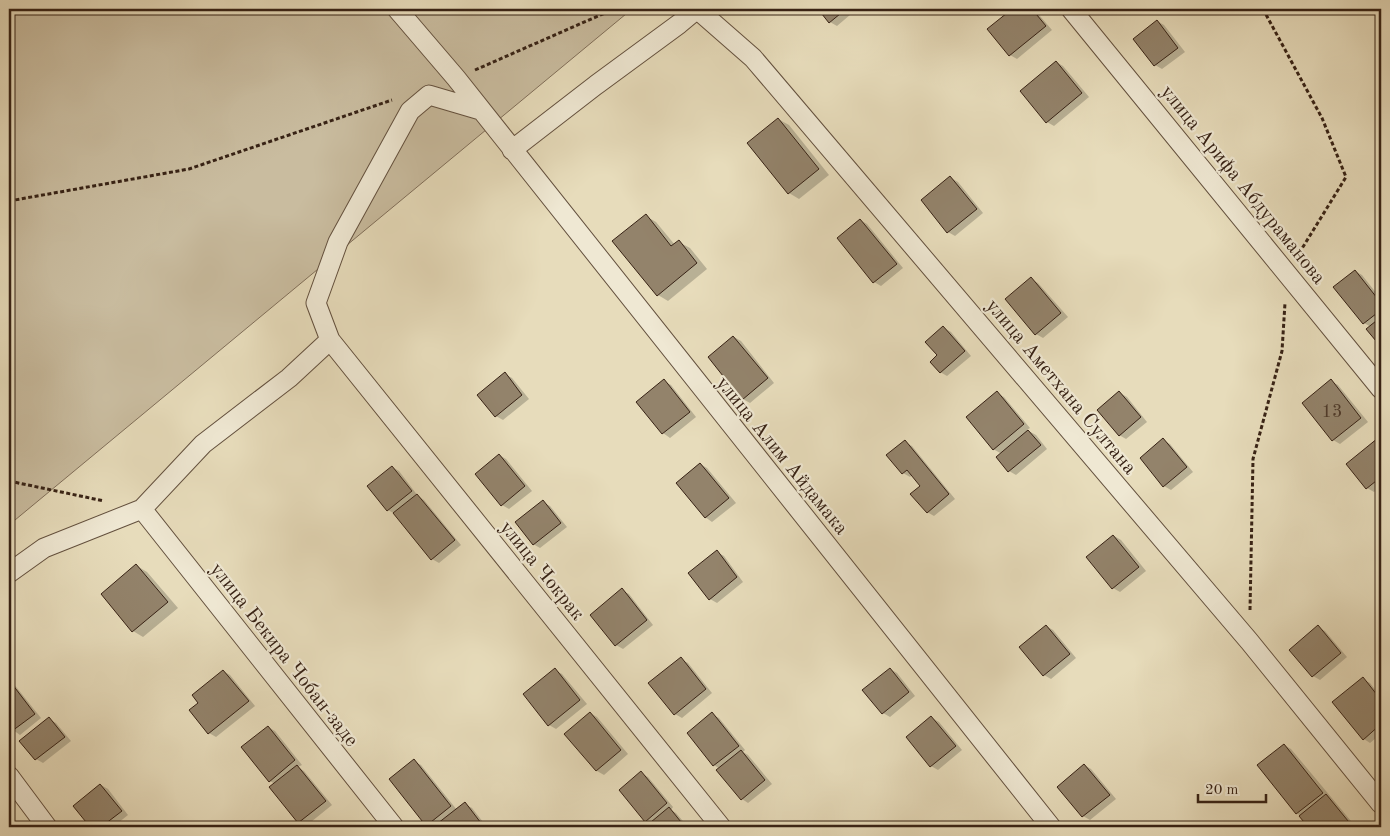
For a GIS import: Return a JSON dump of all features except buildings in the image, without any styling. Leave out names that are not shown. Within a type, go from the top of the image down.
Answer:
[{"type":"street","name":"улица Алим Айдамака","points":[[397,9],[456,78],[1051,827]]},
{"type":"street","points":[[512,150],[596,84],[680,24],[697,9]]},
{"type":"street","name":"улица Аметхана Султана","points":[[697,9],[753,58],[1249,641],[1381,804]]},
{"type":"street","name":"улица Арифа Абдураманова","points":[[1072,9],[1381,389]]},
{"type":"street","name":"улица Чокрак","points":[[480,110],[429,96],[410,111],[338,242],[316,303],[330,340],[721,827]]},
{"type":"street","points":[[9,573],[44,548],[142,509],[204,444],[289,378],[330,340]]},
{"type":"street","name":"улица Бекира Чобан-заде","points":[[142,509],[394,827]]},
{"type":"street","points":[[9,776],[47,827]]},
{"type":"path","points":[[456,78],[614,9]]},
{"type":"path","points":[[1249,641],[1253,459],[1282,351],[1287,272],[1346,177],[1322,118],[1263,9]]},
{"type":"path","points":[[9,201],[189,169],[400,97]]},
{"type":"path","points":[[9,482],[142,509]]},
{"type":"shaded area","points":[[9,9],[632,9],[9,525]]}]
